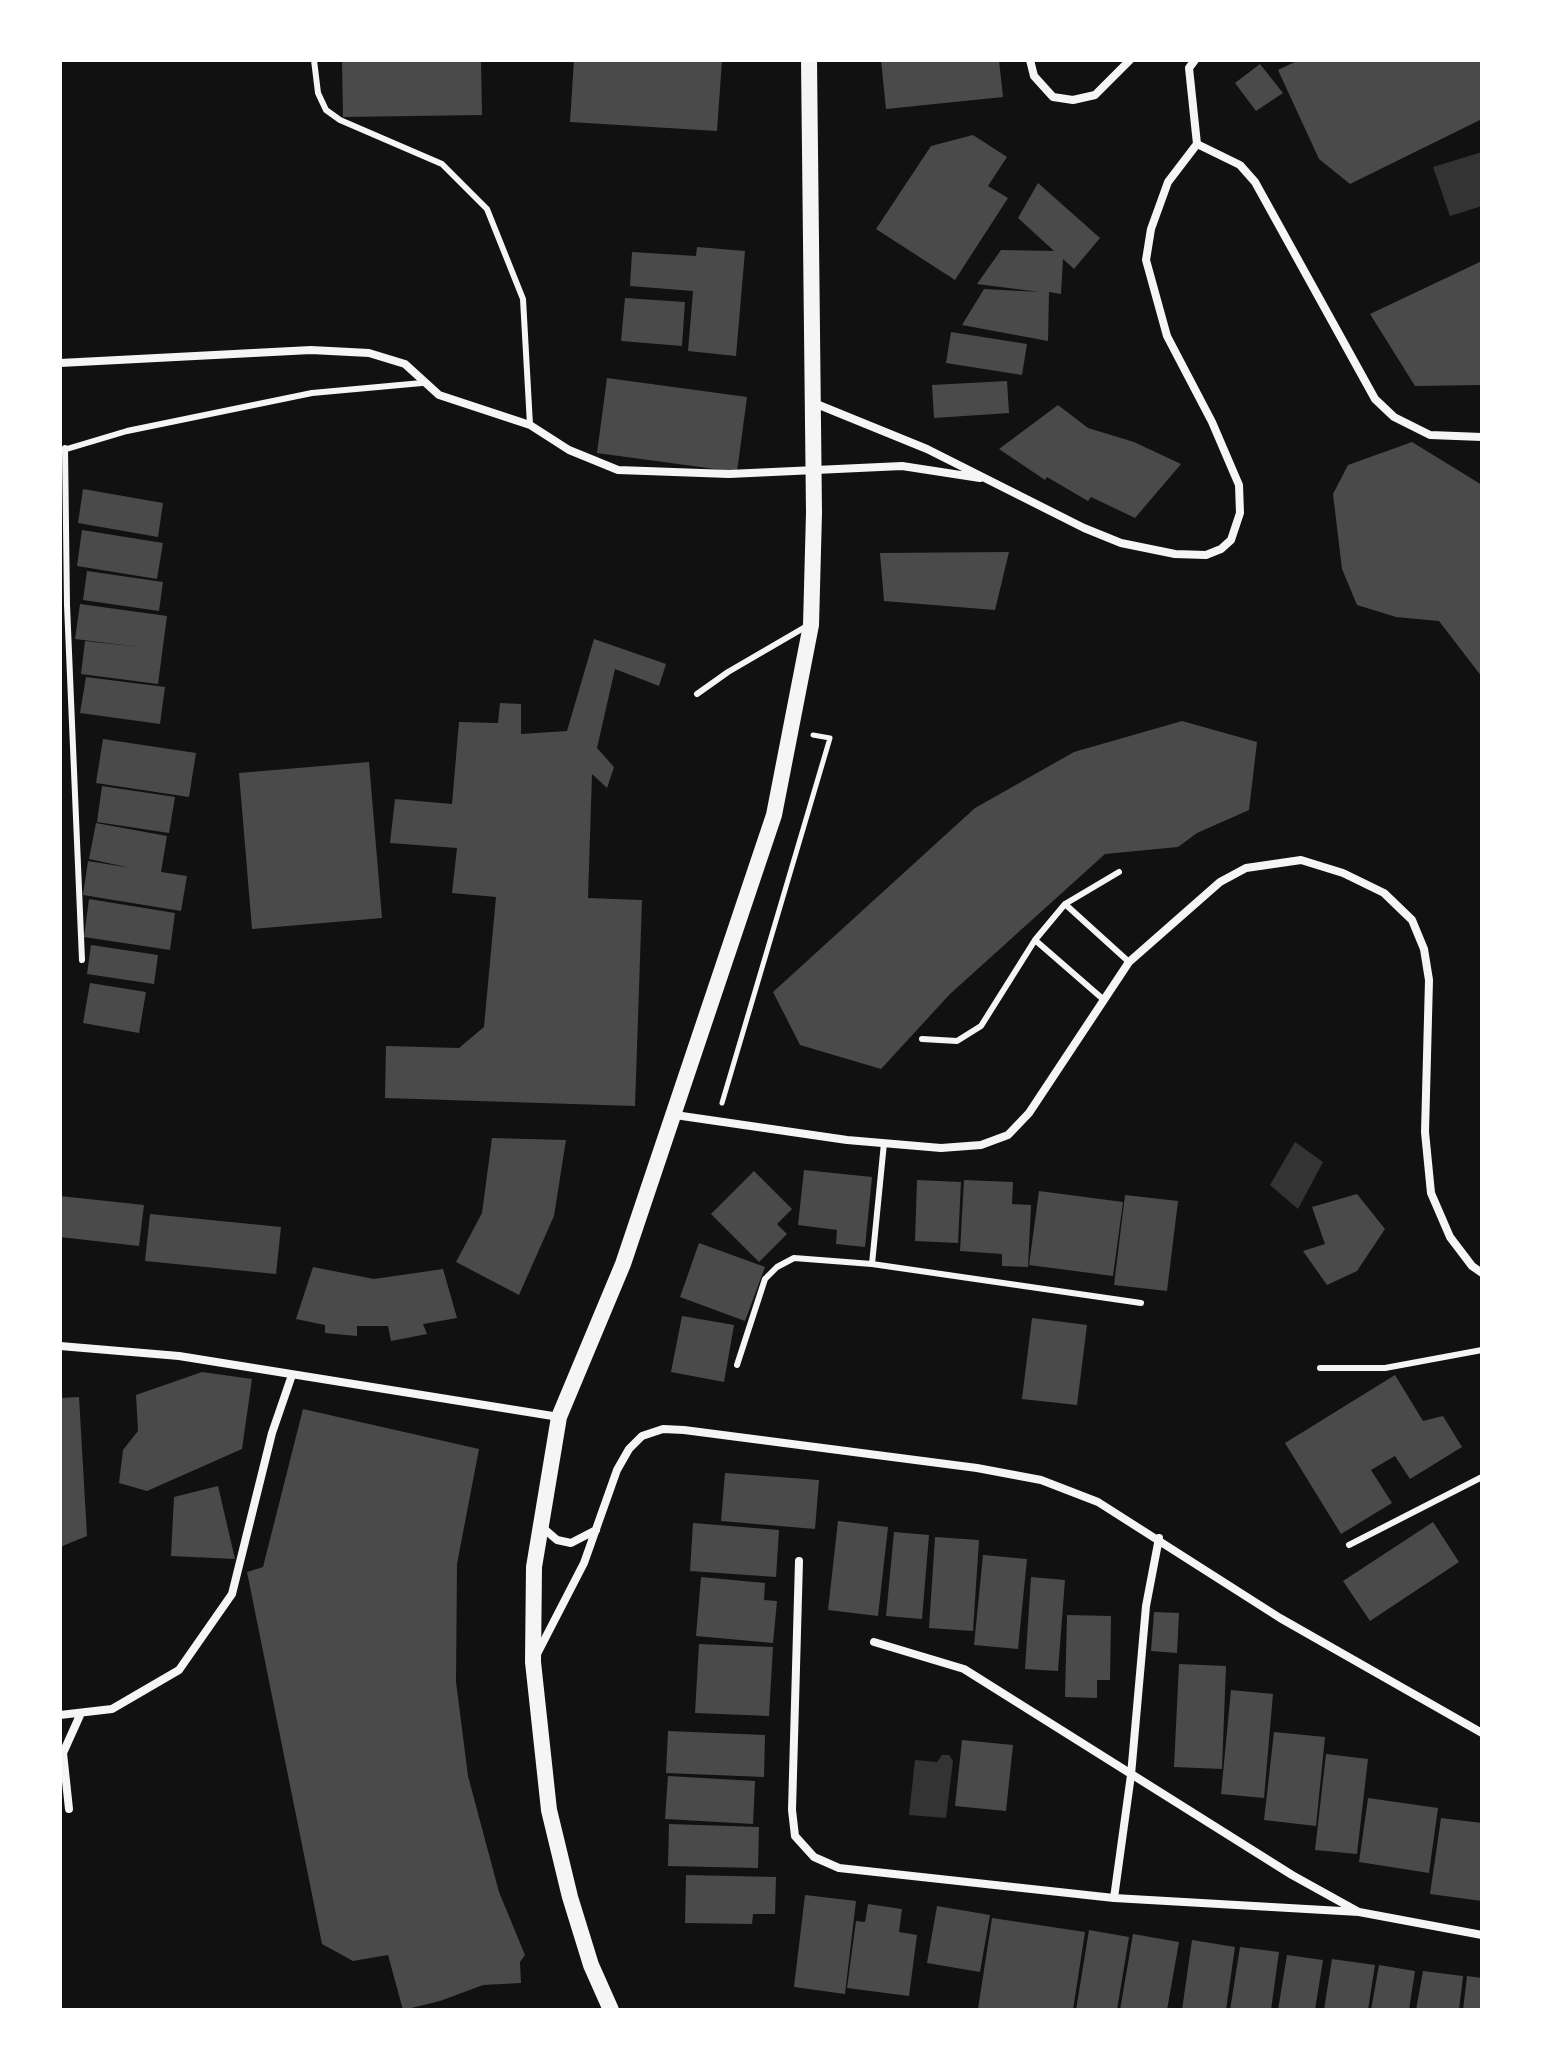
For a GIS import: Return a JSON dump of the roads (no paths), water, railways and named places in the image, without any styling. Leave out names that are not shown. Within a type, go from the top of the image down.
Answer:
[{"type":"main road","points":[[611,2010],[591,1965],[570,1897],[549,1810],[533,1662],[534,1567],[559,1417],[623,1264],[774,815],[811,625],[814,403],[809,60]]},
{"type":"street","points":[[1030,60],[1034,76],[1053,97],[1073,100],[1095,95],[1130,60]]},
{"type":"street","points":[[814,403],[927,449],[980,478],[1121,543],[1175,554],[1206,555],[1231,540],[1240,513],[1239,485],[1212,422],[1167,336],[1146,260],[1151,229],[1168,182],[1197,144],[1189,63]]},
{"type":"street","points":[[1197,144],[1240,165],[1255,182],[1375,399],[1394,417],[1430,435],[1482,437]]},
{"type":"street","points":[[60,363],[283,351],[369,353],[405,364],[422,383],[463,406],[530,425],[569,450],[618,470],[729,474],[902,466],[980,478]]},
{"type":"street","points":[[675,1115],[884,1143],[968,1146],[1008,1135],[1029,1113],[1129,962],[1220,882],[1246,868],[1301,860],[1343,873],[1384,893],[1412,920],[1424,949],[1429,980],[1425,1147],[1431,1193],[1450,1237],[1472,1266],[1482,1273]]},
{"type":"street","points":[[60,1346],[179,1356],[559,1417]]},
{"type":"street","points":[[60,1715],[112,1709],[179,1670],[232,1594],[272,1433],[292,1375]]},
{"type":"street","points":[[533,1662],[584,1563],[617,1470],[629,1449],[642,1436],[663,1429],[795,1441],[1041,1480],[1098,1502],[1159,1538],[1280,1618],[1482,1733]]},
{"type":"street","points":[[540,1525],[557,1540],[571,1543],[597,1529]]},
{"type":"street","points":[[1114,1898],[1131,1775],[1146,1606],[1159,1538]]},
{"type":"street","points":[[799,1561],[795,1836],[814,1857],[839,1868],[1114,1898],[1359,1912],[1482,1935]]},
{"type":"street","points":[[874,1642],[964,1669],[1131,1775],[1359,1912]]},
{"type":"street","points":[[69,1809],[63,1753],[81,1713]]},
{"type":"lane","points":[[314,60],[318,93],[326,110],[340,120],[442,164],[487,209],[523,299],[530,425]]},
{"type":"lane","points":[[82,960],[63,449],[127,431],[312,393],[422,383]]},
{"type":"lane","points":[[697,694],[728,672],[811,625]]},
{"type":"lane","points":[[922,1039],[957,1041],[981,1026],[1035,940],[1065,904],[1119,872]]},
{"type":"lane","points":[[1065,904],[1129,962]]},
{"type":"lane","points":[[1035,940],[1104,1000]]},
{"type":"lane","points":[[872,1264],[884,1143]]},
{"type":"lane","points":[[737,1365],[765,1279],[777,1267],[794,1258],[872,1264],[1141,1303]]},
{"type":"lane","points":[[1320,1368],[1385,1368],[1482,1350]]},
{"type":"lane","points":[[1349,1545],[1482,1477]]}]
